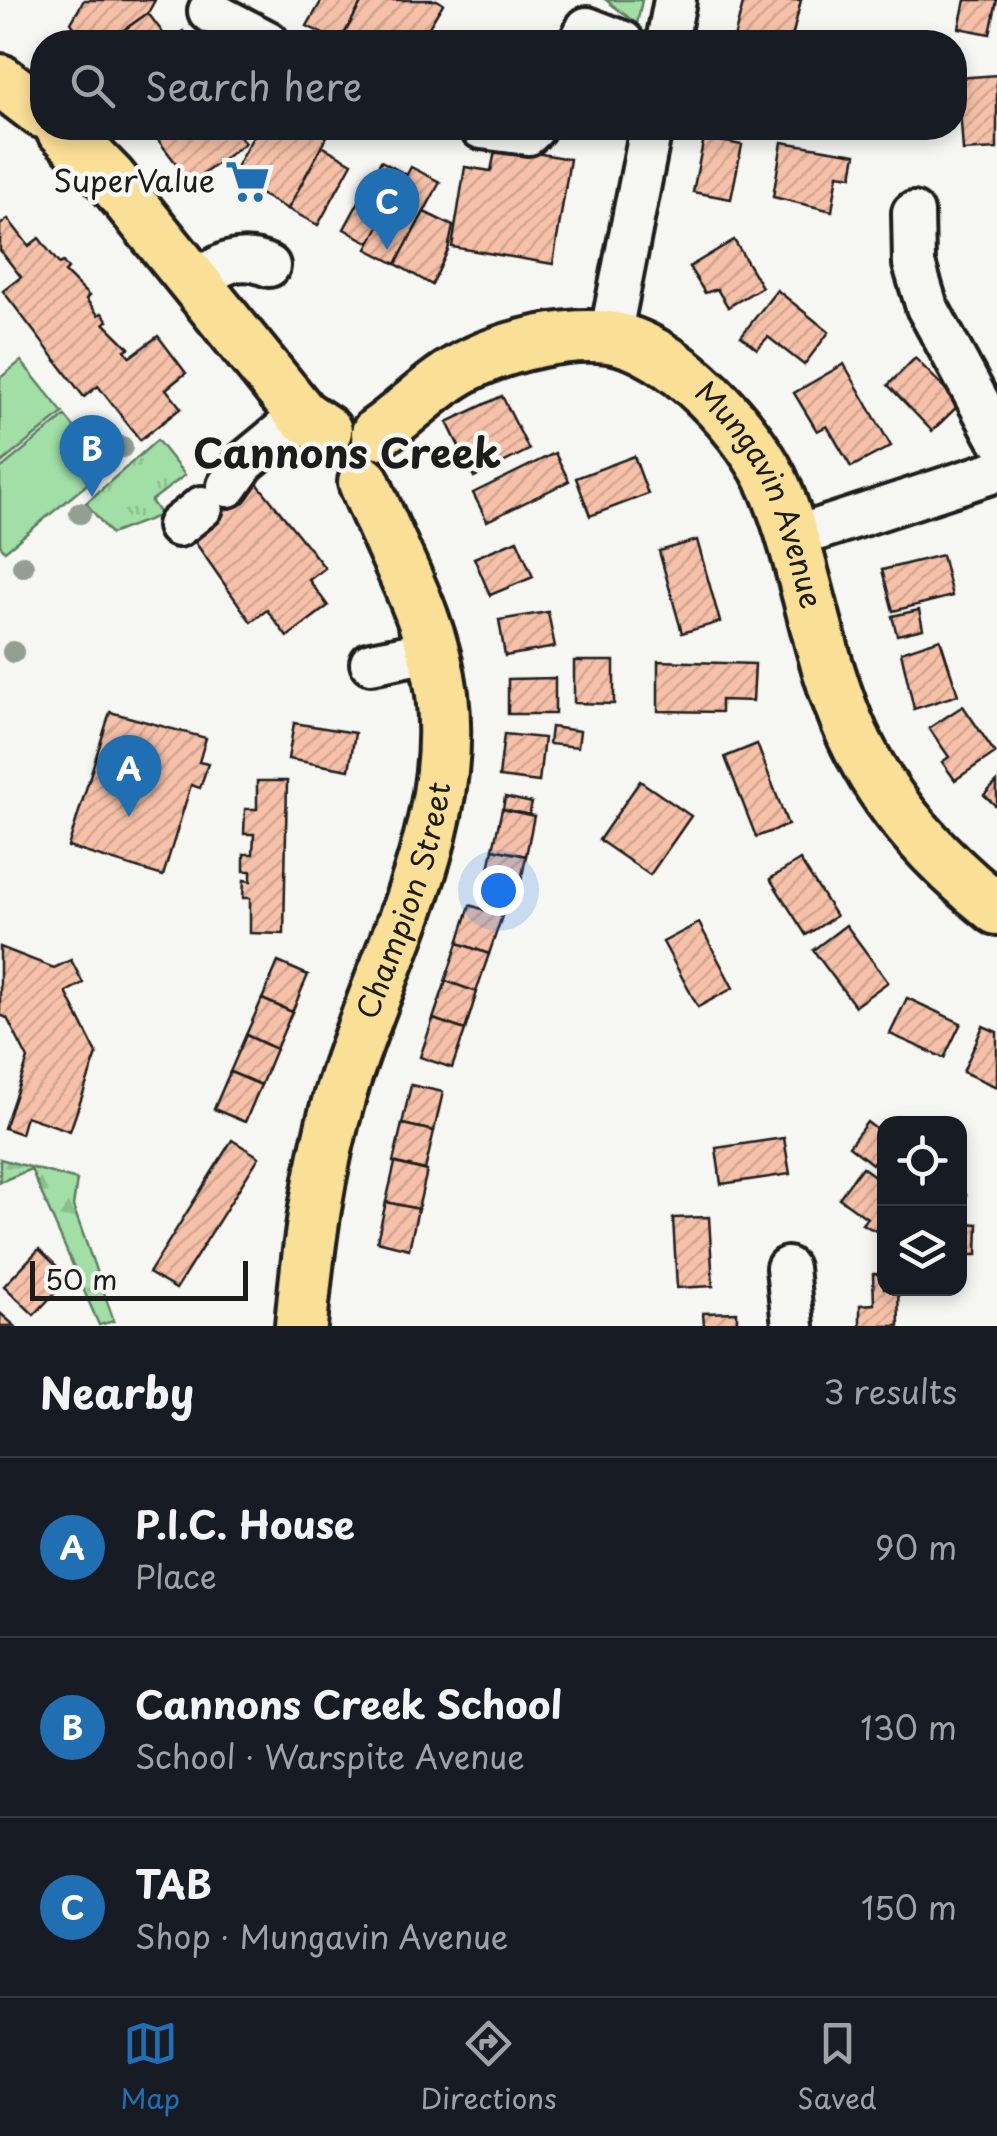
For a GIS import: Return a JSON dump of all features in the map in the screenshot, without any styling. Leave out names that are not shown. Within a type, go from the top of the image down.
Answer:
[{"type":"main road","points":[[0,80],[30,103]]},
{"type":"main road","points":[[73,140],[110,178],[194,284],[314,423],[325,472],[344,484],[364,482],[382,459],[377,433],[366,424],[346,420],[314,423]]},
{"type":"main road","name":"Mungavin Avenue","points":[[377,433],[434,387],[475,362],[570,338],[610,337],[638,347],[676,372],[738,424],[758,452],[792,538],[839,699],[870,768],[924,844],[997,909]]},
{"type":"main road","name":"Champion Street","points":[[301,1326],[319,1172],[341,1092],[436,812],[446,741],[434,650],[408,577],[385,537],[364,482]]},
{"type":"street","points":[[669,30],[675,0]]},
{"type":"street","points":[[210,11],[246,30]]},
{"type":"street","points":[[610,337],[649,140]]},
{"type":"street","points":[[914,213],[914,264],[927,307],[997,436]]},
{"type":"street","points":[[194,284],[215,268],[242,258],[268,266]]},
{"type":"street","points":[[202,506],[244,462],[314,423]]},
{"type":"street","points":[[792,538],[997,472]]},
{"type":"street","points":[[371,663],[434,650]]},
{"type":"street","points":[[787,1268],[793,1326]]},
{"type":"green space","points":[[606,0],[642,0],[637,24]]},
{"type":"green space","points":[[21,361],[63,413],[0,464],[0,378]]},
{"type":"green space","points":[[65,416],[107,468],[5,551],[0,545],[0,469]]},
{"type":"green space","points":[[157,440],[185,475],[151,501],[161,515],[111,534],[86,503]]},
{"type":"green space","points":[[0,1159],[77,1180],[73,1206],[114,1321],[99,1325],[31,1169],[0,1182]]},
{"type":"building","points":[[84,0],[155,0],[148,13],[124,30],[77,30],[71,23]]},
{"type":"building","points":[[322,0],[363,0],[347,30],[315,30],[307,26]]},
{"type":"building","points":[[363,0],[437,0],[443,4],[427,30],[347,30]]},
{"type":"building","points":[[744,0],[801,0],[794,30],[736,30]]},
{"type":"building","points":[[965,0],[997,0],[990,34],[959,28]]},
{"type":"building","points":[[148,13],[161,30],[124,30]]},
{"type":"building","points":[[997,75],[997,149],[963,151],[962,140],[967,140],[967,77]]},
{"type":"building","points":[[158,140],[243,140],[245,143],[191,183]]},
{"type":"building","points":[[251,140],[325,140],[288,209],[230,178]]},
{"type":"building","points":[[704,140],[742,145],[731,199],[693,192]]},
{"type":"building","points":[[782,142],[856,154],[852,176],[838,174],[832,211],[773,197]]},
{"type":"building","points":[[322,146],[352,163],[318,225],[288,209]]},
{"type":"building","points":[[496,146],[570,159],[553,264],[452,247],[465,167],[491,171]]},
{"type":"building","points":[[381,161],[407,175],[370,243],[344,229]]},
{"type":"building","points":[[411,167],[440,182],[396,264],[367,249]]},
{"type":"building","points":[[424,212],[453,226],[448,250],[432,285],[396,264]]},
{"type":"building","points":[[8,219],[29,246],[39,238],[59,264],[63,262],[68,269],[65,272],[89,296],[86,299],[98,315],[102,313],[108,321],[104,323],[129,348],[125,350],[130,357],[158,336],[186,373],[166,389],[181,408],[140,440],[98,386],[84,397],[3,291],[21,277],[0,250],[0,225]]},
{"type":"building","points":[[734,240],[762,287],[728,307],[717,289],[705,293],[689,267]]},
{"type":"building","points":[[777,290],[829,332],[804,365],[768,337],[757,349],[741,336]]},
{"type":"building","points":[[915,358],[960,404],[932,431],[888,385]]},
{"type":"building","points":[[844,364],[891,446],[851,467],[827,426],[817,431],[794,393]]},
{"type":"building","points":[[502,396],[529,450],[474,477],[447,422]]},
{"type":"building","points":[[555,453],[569,481],[487,521],[473,493]]},
{"type":"building","points":[[634,456],[648,494],[590,516],[576,478]]},
{"type":"building","points":[[256,482],[325,568],[309,580],[328,606],[287,637],[267,610],[251,622],[188,532]]},
{"type":"building","points":[[517,540],[533,577],[490,595],[474,558]]},
{"type":"building","points":[[697,540],[720,622],[682,633],[659,551]]},
{"type":"building","points":[[942,555],[952,596],[893,611],[882,570]]},
{"type":"building","points":[[919,610],[923,629],[897,635],[892,616]]},
{"type":"building","points":[[548,612],[555,647],[505,656],[499,620]]},
{"type":"building","points":[[940,639],[958,695],[914,709],[901,652]]},
{"type":"building","points":[[574,661],[614,661],[614,704],[574,703]]},
{"type":"building","points":[[658,661],[755,664],[753,701],[721,700],[721,712],[658,711]]},
{"type":"building","points":[[555,678],[555,714],[508,714],[508,679]]},
{"type":"building","points":[[963,706],[995,753],[955,780],[942,762],[949,757],[929,728]]},
{"type":"building","points":[[110,712],[206,738],[199,762],[208,764],[200,788],[191,785],[163,876],[68,847]]},
{"type":"building","points":[[294,723],[355,733],[349,770],[288,759]]},
{"type":"building","points":[[551,727],[580,731],[578,747],[549,744]]},
{"type":"building","points":[[504,734],[544,738],[539,782],[499,777]]},
{"type":"building","points":[[757,744],[788,825],[756,837],[725,757]]},
{"type":"building","points":[[257,781],[287,781],[284,934],[250,933],[250,898],[243,898],[244,880],[251,881],[251,871],[244,871],[244,854],[253,854],[254,834],[244,834],[245,809],[257,809]]},
{"type":"building","points":[[640,781],[691,816],[650,875],[599,840]]},
{"type":"building","points":[[997,782],[997,807],[984,795]]},
{"type":"building","points":[[505,797],[532,803],[529,815],[503,809]]},
{"type":"building","points":[[502,809],[534,816],[526,856],[493,849]]},
{"type":"building","points":[[493,849],[526,856],[518,897],[485,890]]},
{"type":"building","points":[[800,860],[836,916],[806,935],[770,879]]},
{"type":"building","points":[[487,890],[514,896],[511,908],[484,903]]},
{"type":"building","points":[[470,905],[502,916],[489,954],[458,943]]},
{"type":"building","points":[[699,923],[733,988],[698,1007],[663,942]]},
{"type":"building","points":[[846,925],[888,982],[855,1006],[813,950]]},
{"type":"building","points":[[458,943],[489,954],[476,992],[445,981]]},
{"type":"building","points":[[0,947],[54,968],[71,960],[83,983],[66,992],[97,1054],[70,1131],[26,1116],[21,1134],[4,1128],[28,1059],[7,1018],[0,1015]]},
{"type":"building","points":[[278,962],[308,975],[292,1012],[262,999]]},
{"type":"building","points":[[446,981],[477,992],[465,1030],[433,1019]]},
{"type":"building","points":[[907,998],[961,1023],[944,1058],[890,1034]]},
{"type":"building","points":[[262,999],[292,1012],[276,1049],[246,1035]]},
{"type":"building","points":[[433,1019],[465,1030],[452,1068],[420,1057]]},
{"type":"building","points":[[983,1026],[997,1032],[997,1087],[963,1072]]},
{"type":"building","points":[[246,1035],[276,1049],[261,1085],[230,1072]]},
{"type":"building","points":[[230,1072],[261,1085],[245,1122],[214,1109]]},
{"type":"building","points":[[411,1085],[443,1092],[434,1131],[402,1124]]},
{"type":"building","points":[[867,1122],[877,1130],[877,1157],[872,1164],[849,1146]]},
{"type":"building","points":[[402,1124],[434,1131],[425,1170],[393,1162]]},
{"type":"building","points":[[784,1138],[790,1174],[721,1184],[716,1148]]},
{"type":"building","points":[[232,1140],[259,1157],[176,1289],[149,1273]]},
{"type":"building","points":[[395,1163],[427,1171],[418,1209],[386,1202]]},
{"type":"building","points":[[862,1167],[876,1177],[877,1232],[862,1224],[867,1218],[839,1198]]},
{"type":"building","points":[[386,1202],[418,1209],[409,1249],[377,1241]]},
{"type":"building","points":[[709,1217],[713,1286],[677,1288],[673,1218]]},
{"type":"building","points":[[967,1223],[978,1224],[977,1255],[967,1255]]},
{"type":"building","points":[[39,1249],[69,1278],[34,1315],[4,1286]]},
{"type":"building","points":[[873,1274],[877,1274],[877,1296],[898,1296],[899,1326],[860,1326],[860,1305],[874,1304]]},
{"type":"building","points":[[737,1312],[737,1326],[704,1326],[703,1313]]},
{"type":"building","points":[[0,1313],[15,1326],[0,1326]]},
{"type":"place","name":"SuperValue","points":[[248,182]]},
{"type":"place","name":"TAB","points":[[387,250]]},
{"type":"place","name":"Cannons Creek School","points":[[92,497]]},
{"type":"place","name":"P.I.C. House","points":[[129,817]]},
{"type":"district","name":"Cannons Creek","points":[[347,454]]}]
